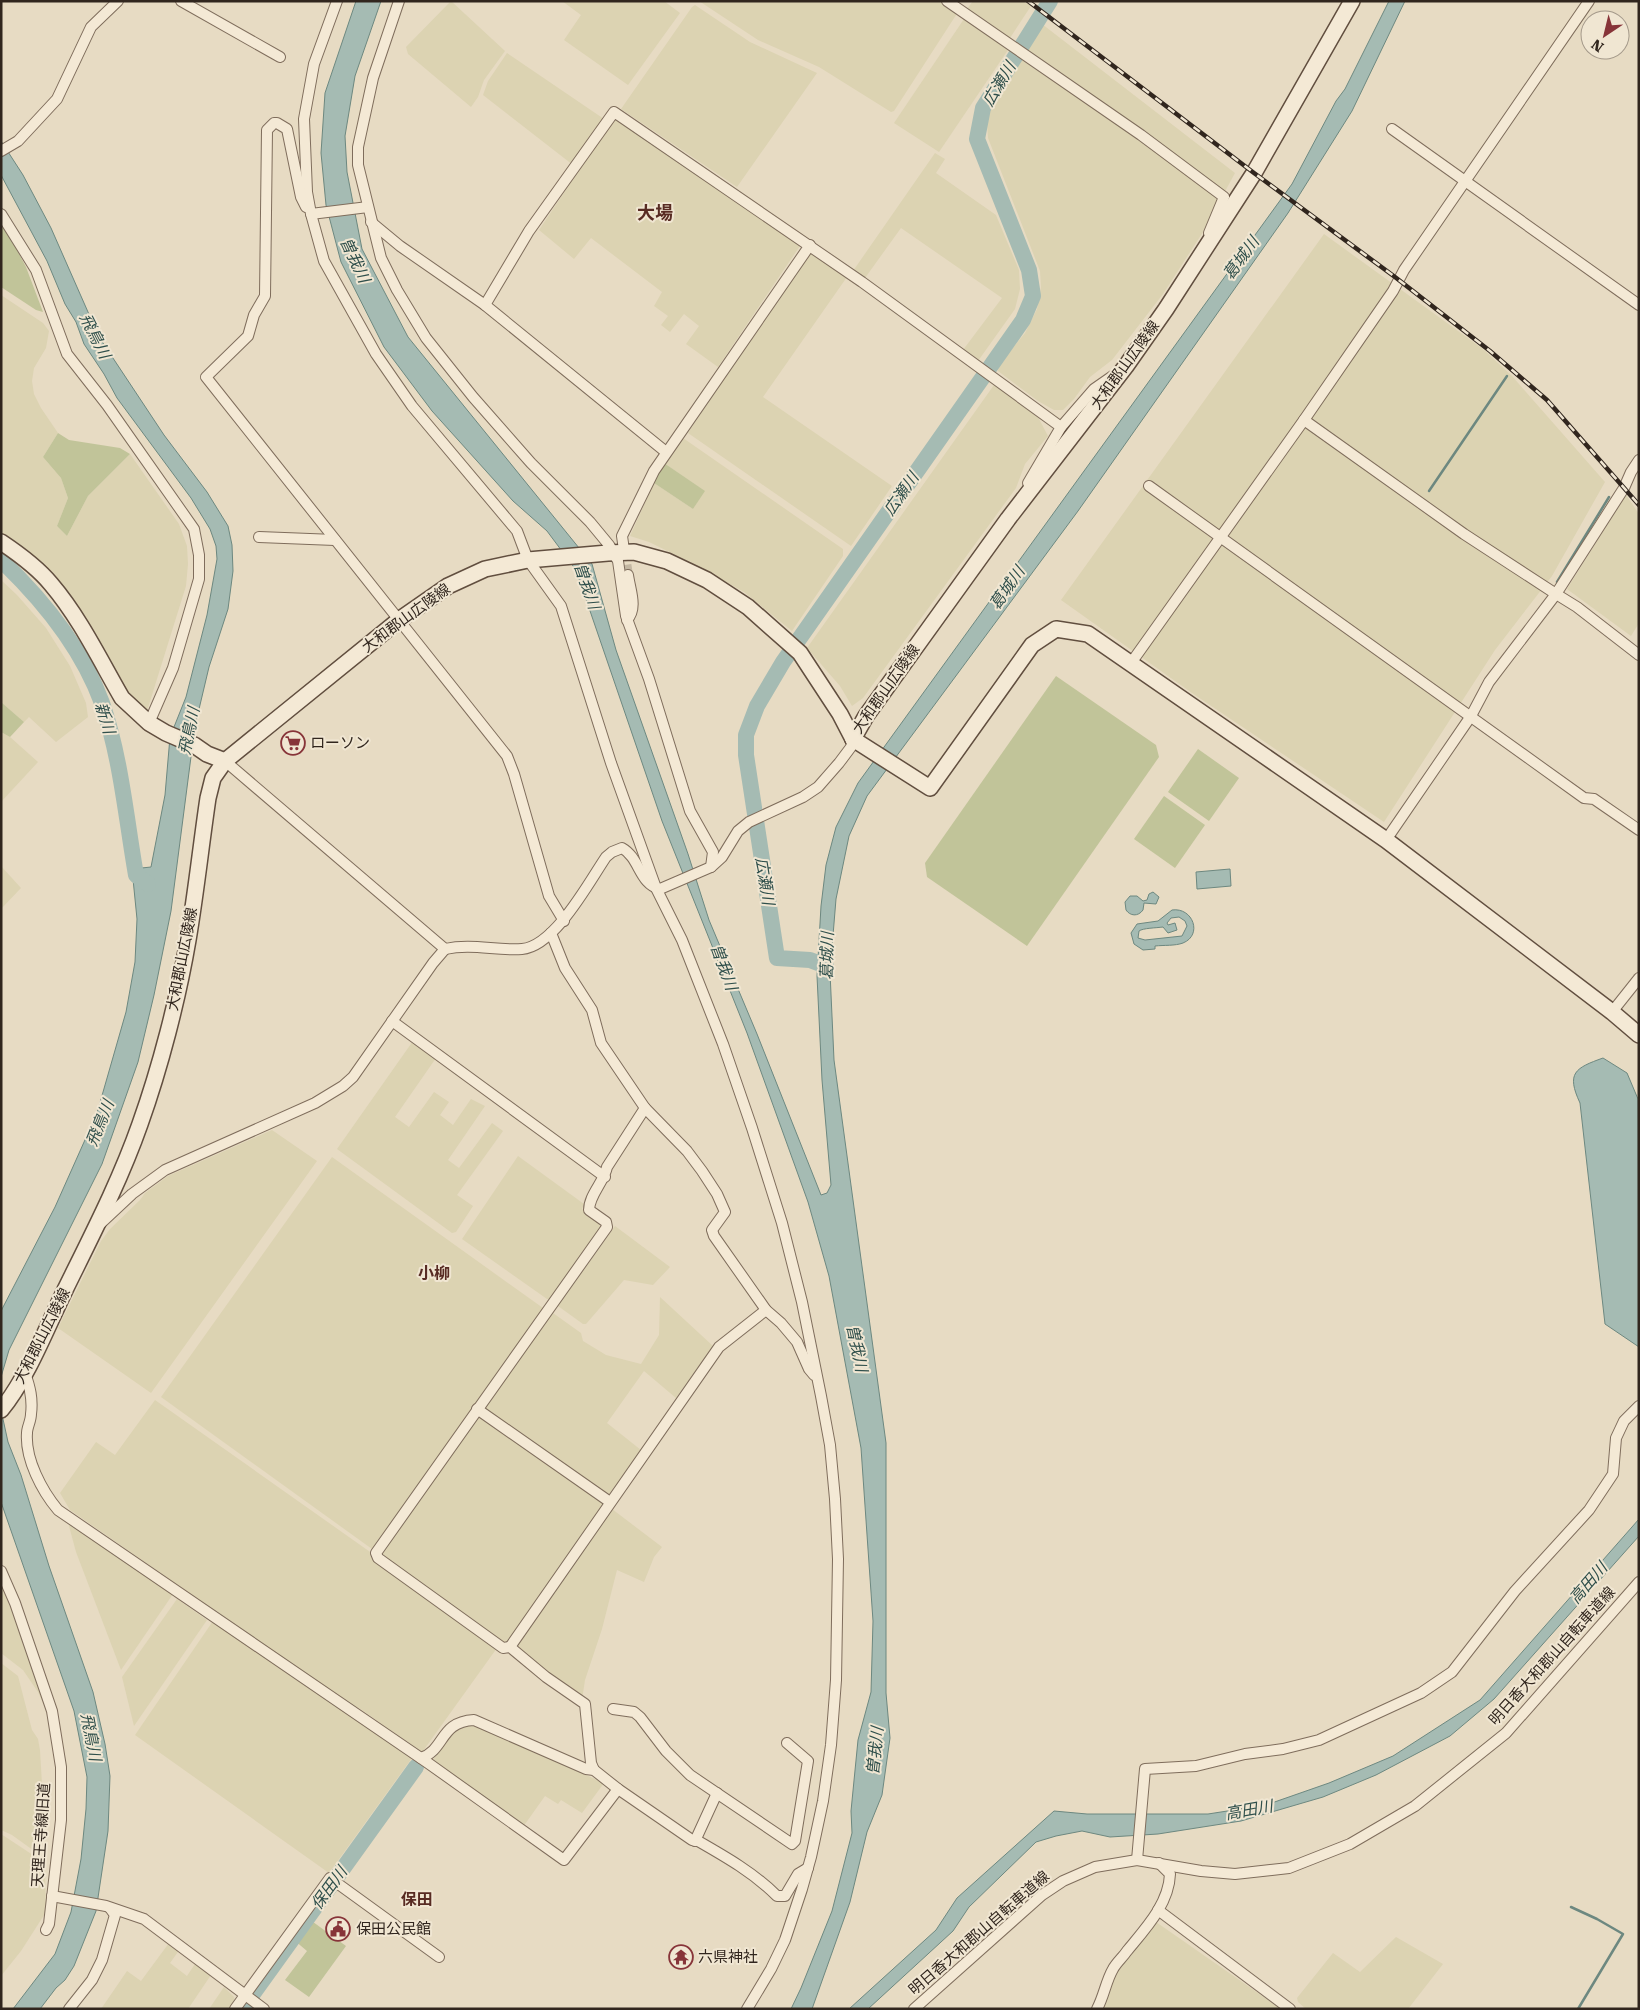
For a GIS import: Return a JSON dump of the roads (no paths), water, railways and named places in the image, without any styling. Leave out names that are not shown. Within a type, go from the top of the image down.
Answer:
[{"type":"main road","name":"大和郡山広陵線","points":[[858,742],[866,716],[1008,519],[1126,366],[1166,309],[1254,173],[1352,1]]},
{"type":"main road","points":[[1,542],[28,561],[51,583],[83,630],[122,698],[148,723],[166,734],[194,745],[207,754],[224,761]]},
{"type":"main road","name":"大和郡山広陵線","points":[[1,1410],[22,1379],[94,1232],[116,1184],[151,1090],[176,996],[188,941],[208,798],[213,778],[224,761],[399,620],[448,586],[485,569],[533,559],[634,552],[667,561],[707,580],[748,607],[800,653],[858,742]]},
{"type":"main road","points":[[858,742],[930,788],[1032,645],[1056,629],[1088,634],[1386,840],[1612,1012],[1639,1035]]},
{"type":"street","points":[[1,152],[42,117],[57,99],[91,27],[118,1]]},
{"type":"street","points":[[181,1],[280,57]]},
{"type":"street","points":[[337,1],[314,64],[304,119],[307,192],[315,214],[324,261],[376,354],[412,406],[517,531],[561,606],[611,763],[658,888],[682,940],[752,1128],[782,1223],[802,1302],[830,1445],[835,1499],[838,1558],[836,1680],[831,1745],[823,1800],[808,1868],[785,1940],[771,1969],[747,2009]]},
{"type":"street","points":[[399,1],[373,78],[358,147],[358,165],[366,207],[381,258],[397,290],[426,338],[473,397],[530,463],[590,522],[615,552],[627,620],[649,679],[690,811],[713,852],[711,867]]},
{"type":"street","points":[[947,1],[1141,135],[1224,197],[1201,255]]},
{"type":"street","points":[[1131,663],[1304,420],[1589,1]]},
{"type":"street","points":[[484,305],[530,231],[614,112],[810,245],[1061,428]]},
{"type":"street","points":[[315,214],[301,197],[286,130],[277,123],[274,123],[267,130],[265,296],[254,315],[248,336],[206,377],[507,756],[514,774],[549,896],[564,921]]},
{"type":"street","points":[[1392,129],[1639,305]]},
{"type":"street","points":[[315,214],[366,207]]},
{"type":"street","points":[[1,214],[36,270],[67,354],[107,405],[194,529],[199,555],[199,579],[174,668],[148,723]]},
{"type":"street","points":[[371,222],[400,246],[484,305],[666,452]]},
{"type":"street","points":[[615,552],[654,471],[666,452],[810,245]]},
{"type":"street","points":[[1008,519],[1061,428],[1094,389],[1126,366]]},
{"type":"street","points":[[1304,420],[1464,534],[1577,607],[1639,655]]},
{"type":"street","points":[[1386,840],[1471,716],[1489,682],[1556,594],[1624,488],[1635,475],[1639,460]]},
{"type":"street","points":[[1149,486],[1584,798],[1594,798],[1639,830]]},
{"type":"street","points":[[259,537],[335,540]]},
{"type":"street","points":[[627,620],[632,615],[633,609],[628,576]]},
{"type":"street","points":[[658,888],[711,867],[722,857],[738,831],[749,822],[818,787],[839,764],[851,747],[858,742]]},
{"type":"street","points":[[224,761],[445,949]]},
{"type":"street","points":[[94,1232],[132,1194],[165,1170],[315,1103],[344,1086],[445,949],[468,945],[524,949],[551,933],[564,921],[612,852],[622,848],[631,853],[645,880],[658,888]]},
{"type":"street","points":[[551,933],[565,968],[592,1010],[601,1043],[645,1108],[687,1151],[717,1194],[724,1212],[712,1230],[714,1236],[766,1310],[797,1342],[809,1368],[817,1378]]},
{"type":"street","points":[[1612,1012],[1639,978]]},
{"type":"street","points":[[392,1021],[606,1177]]},
{"type":"street","points":[[645,1108],[608,1167],[606,1177],[589,1203],[589,1210],[606,1222],[607,1227],[376,1553],[378,1558],[503,1648],[510,1647],[719,1347],[766,1310]]},
{"type":"street","points":[[116,1184],[124,1193],[132,1194]]},
{"type":"street","points":[[22,1379],[31,1391],[31,1415],[27,1433],[28,1456],[32,1467],[52,1503],[58,1510],[421,1758],[564,1860],[618,1789]]},
{"type":"street","points":[[1137,1858],[1145,1769],[1196,1766],[1245,1754],[1283,1749],[1319,1740],[1421,1693],[1452,1672],[1515,1591],[1589,1510],[1613,1474],[1616,1438],[1624,1421],[1639,1406]]},
{"type":"street","points":[[477,1409],[610,1502]]},
{"type":"street","name":"天理王寺線旧道","points":[[1,1571],[15,1603],[52,1711],[61,1767],[61,1820],[54,1897],[108,1907],[144,1919],[264,2009]]},
{"type":"street","name":"明日香大和郡山自転車道線","points":[[914,2009],[1042,1895],[1063,1881],[1095,1867],[1137,1858],[1201,1872],[1235,1874],[1289,1868],[1350,1844],[1415,1806],[1506,1733],[1639,1582]]},
{"type":"street","points":[[510,1647],[540,1672],[585,1704],[594,1770]]},
{"type":"street","points":[[613,1708],[634,1712],[640,1716],[690,1776],[792,1844],[795,1841],[808,1761],[787,1743]]},
{"type":"street","points":[[421,1758],[429,1756],[452,1726],[462,1721],[474,1720],[586,1769],[594,1770],[618,1789],[695,1841],[739,1865],[765,1884],[777,1896],[785,1896],[798,1874],[808,1868]]},
{"type":"street","points":[[695,1841],[716,1793]]},
{"type":"street","points":[[1097,2009],[1104,1997],[1112,1969],[1158,1910],[1168,1890],[1170,1874],[1159,1863]]},
{"type":"street","points":[[235,2009],[330,1878],[439,1956]]},
{"type":"street","points":[[46,1930],[49,1924],[54,1897]]},
{"type":"street","points":[[69,2009],[92,1980],[102,1960],[115,1915],[108,1907]]},
{"type":"street","points":[[1158,1910],[1290,2009]]},
{"type":"water","points":[[356,1],[381,1],[355,76],[345,136],[347,172],[362,249],[408,337],[592,564],[616,650],[688,854],[709,920],[821,1195],[827,1193],[831,1185],[822,1080],[817,976],[821,906],[826,865],[836,827],[858,783],[1292,184],[1336,101],[1345,89],[1389,1],[1405,1],[1352,111],[1288,213],[1078,511],[867,796],[849,836],[836,899],[830,972],[834,1060],[886,1443],[886,1693],[890,1738],[882,1795],[867,1832],[850,1902],[812,2009],[791,2009],[832,1911],[852,1833],[851,1811],[858,1740],[871,1692],[873,1621],[861,1448],[829,1276],[808,1202],[747,1033],[662,821],[576,570],[547,531],[513,501],[432,411],[384,347],[341,262],[326,205],[321,153],[325,93]]},
{"type":"water","name":"飛鳥川","points":[[1,141],[23,175],[51,228],[99,337],[164,435],[207,492],[228,526],[232,545],[233,571],[228,609],[209,667],[195,726],[171,911],[138,1062],[102,1164],[9,1350],[1,1377],[1,1311],[55,1207],[97,1113],[126,1012],[135,962],[137,919],[132,869],[151,867],[165,795],[170,737],[186,697],[207,615],[217,559],[216,546],[210,529],[191,498],[117,398],[84,344],[76,322],[65,304],[47,261],[1,175]]},
{"type":"water","points":[[1230,869],[1231,886],[1197,889],[1196,872]]},
{"type":"water","points":[[1153,892],[1159,897],[1156,904],[1144,903],[1143,910],[1136,915],[1130,914],[1126,910],[1125,902],[1130,896],[1137,896],[1143,901],[1147,900],[1149,894]]},
{"type":"water","points":[[1172,910],[1179,910],[1190,917],[1193,922],[1193,934],[1183,943],[1155,946],[1155,949],[1143,950],[1134,944],[1131,933],[1137,924],[1158,921]],"holes":[[[1179,917],[1185,921],[1187,926],[1182,936],[1145,940],[1138,938],[1139,931],[1143,929],[1163,927],[1168,933],[1177,930],[1175,923],[1168,925],[1167,923],[1171,918]]]},
{"type":"water","points":[[1603,1058],[1627,1073],[1638,1099],[1639,1347],[1605,1324],[1580,1103],[1574,1085],[1574,1078],[1580,1069]]},
{"type":"water","name":"飛鳥川","points":[[1,1410],[8,1442],[21,1475],[49,1566],[93,1692],[110,1776],[108,1831],[96,1911],[74,1966],[65,1980],[56,1988],[40,2009],[13,2009],[55,1954],[71,1912],[81,1859],[87,1777],[74,1711],[1,1502]]},
{"type":"water","name":"高田川","points":[[1639,1519],[1639,1536],[1494,1699],[1450,1736],[1376,1775],[1323,1797],[1241,1821],[1158,1834],[1110,1837],[1082,1831],[1036,1842],[969,1907],[953,1931],[868,2009],[849,2009],[936,1930],[957,1898],[1054,1811],[1087,1814],[1208,1814],[1266,1805],[1329,1783],[1393,1756],[1480,1700]]},
{"type":"waterway","name":"広瀬川","points":[[826,966],[810,960],[777,958],[746,755],[746,735],[757,706],[783,662],[1023,320],[1033,296],[1029,270],[977,139],[983,108],[1050,1]]},
{"type":"waterway","points":[[1429,491],[1507,376]]},
{"type":"waterway","points":[[1557,582],[1609,497]]},
{"type":"waterway","name":"新川","points":[[1,560],[32,591],[60,626],[84,663],[94,683],[109,724],[114,745],[136,875],[148,884]]},
{"type":"waterway","name":"保田川","points":[[242,2009],[416,1767]]},
{"type":"waterway","points":[[1571,1907],[1623,1934],[1578,2009]]},
{"type":"tunnel","points":[[624,550],[628,575]]},
{"type":"railway","points":[[1028,1],[1254,173],[1395,277],[1490,351],[1547,400],[1639,505]]},
{"type":"place","name":"ローソン","points":[[293,743]]},
{"type":"place","name":"保田公民館","points":[[338,1929]]},
{"type":"place","name":"六県神社","points":[[681,1957]]},
{"type":"district","name":"大場","points":[[655,212]]},
{"type":"district","name":"小柳","points":[[434,1273]]},
{"type":"district","name":"保田","points":[[417,1899]]},
{"type":"water label","name":"葛城川","points":[[1241,258]]},
{"type":"water label","name":"曽我川","points":[[355,260]]},
{"type":"water label","name":"曽我川","points":[[587,586]]},
{"type":"water label","name":"葛城川","points":[[1007,588]]},
{"type":"water label","name":"葛城川","points":[[827,956]]},
{"type":"water label","name":"曽我川","points":[[724,967]]},
{"type":"water label","name":"曽我川","points":[[857,1348]]},
{"type":"water label","name":"曽我川","points":[[875,1751]]}]
